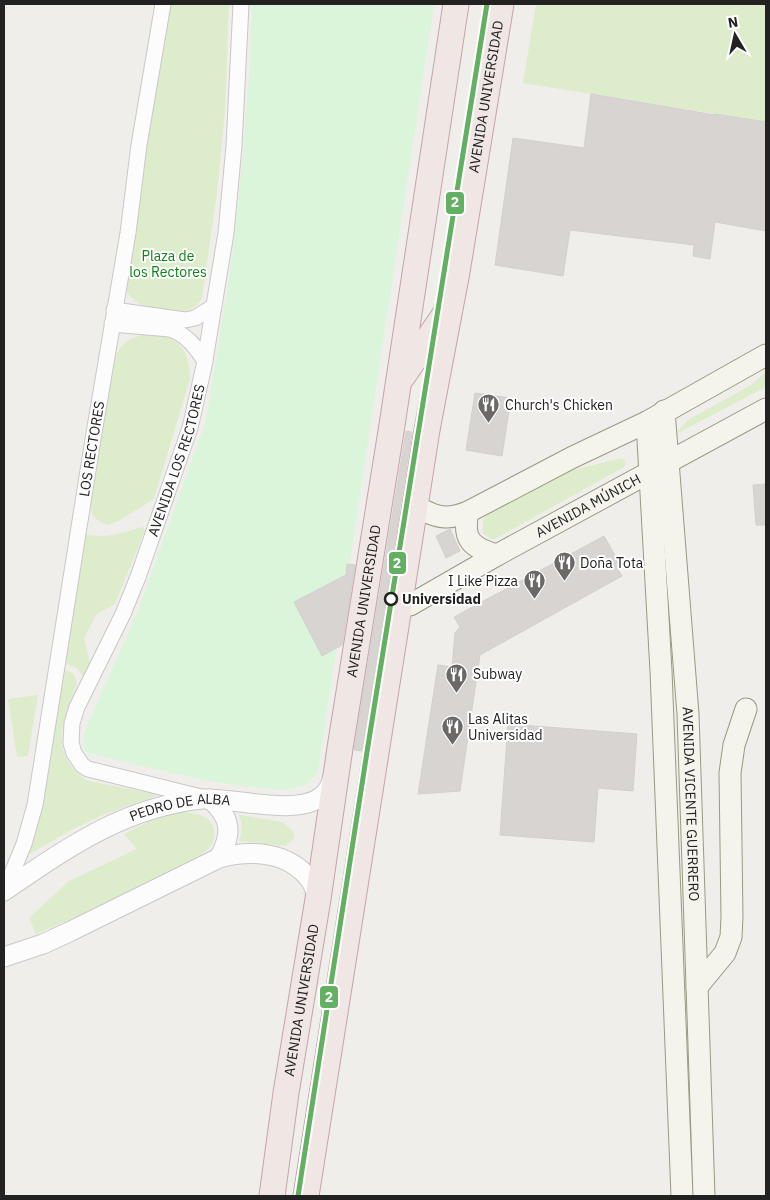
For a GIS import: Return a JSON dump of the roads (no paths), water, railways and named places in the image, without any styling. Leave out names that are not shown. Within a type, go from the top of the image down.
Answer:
[{"type":"highway","name":"AVENIDA UNIVERSIDAD","points":[[272,1196],[286,1093],[399,382],[456,4]]},
{"type":"highway","name":"AVENIDA UNIVERSIDAD","points":[[306,1196],[427,430],[450,306],[500,4]]},
{"type":"highway","points":[[399,382],[450,306]]},
{"type":"main road","points":[[423,510],[432,516],[446,518],[454,518],[468,512],[655,417],[766,355]]},
{"type":"main road","name":"AVENIDA MÚNICH","points":[[410,605],[497,555],[766,409]]},
{"type":"main road","name":"AVENIDA VICENTE GUERRERO","points":[[655,417],[688,714],[704,1196]]},
{"type":"main road","name":"AVENIDA VICENTE GUERRERO","points":[[659,466],[663,708],[682,1196]]},
{"type":"main road","points":[[468,512],[465,524],[470,541],[482,551],[497,555]]},
{"type":"main road","points":[[697,986],[725,953],[731,937],[730,773],[734,745],[746,709]]},
{"type":"street","name":"LOS RECTORES","points":[[4,890],[24,844],[35,805],[128,233],[139,145],[163,4]]},
{"type":"street","name":"AVENIDA LOS RECTORES","points":[[210,799],[88,769],[82,765],[74,753],[70,732],[77,707],[123,614],[190,428],[204,361],[226,232],[233,156],[241,4]]},
{"type":"street","points":[[113,317],[185,320],[195,318],[213,307]]},
{"type":"street","points":[[113,317],[178,332],[194,344],[204,361]]},
{"type":"street","name":"PEDRO DE ALBA","points":[[4,890],[69,847],[110,825],[168,804],[210,799],[278,805],[312,802],[322,796],[330,786],[340,748]]},
{"type":"street","points":[[210,799],[220,808],[228,824],[228,840],[220,858]]},
{"type":"street","points":[[4,957],[43,944],[220,858],[238,853],[256,853],[287,860],[299,868],[312,882],[318,899]]},
{"type":"place","name":"Church's Chicken","points":[[489,424]]},
{"type":"place","name":"Doña Tota","points":[[564,582]]},
{"type":"place","name":"Universidad","points":[[391,599]]},
{"type":"place","name":"I Like Pizza","points":[[534,600]]},
{"type":"place","name":"Subway","points":[[457,693]]},
{"type":"place","name":"Las Alitas Universidad","points":[[452,746]]},
{"type":"park label","name":"Plaza de los Rectores","points":[[168,264]]}]
